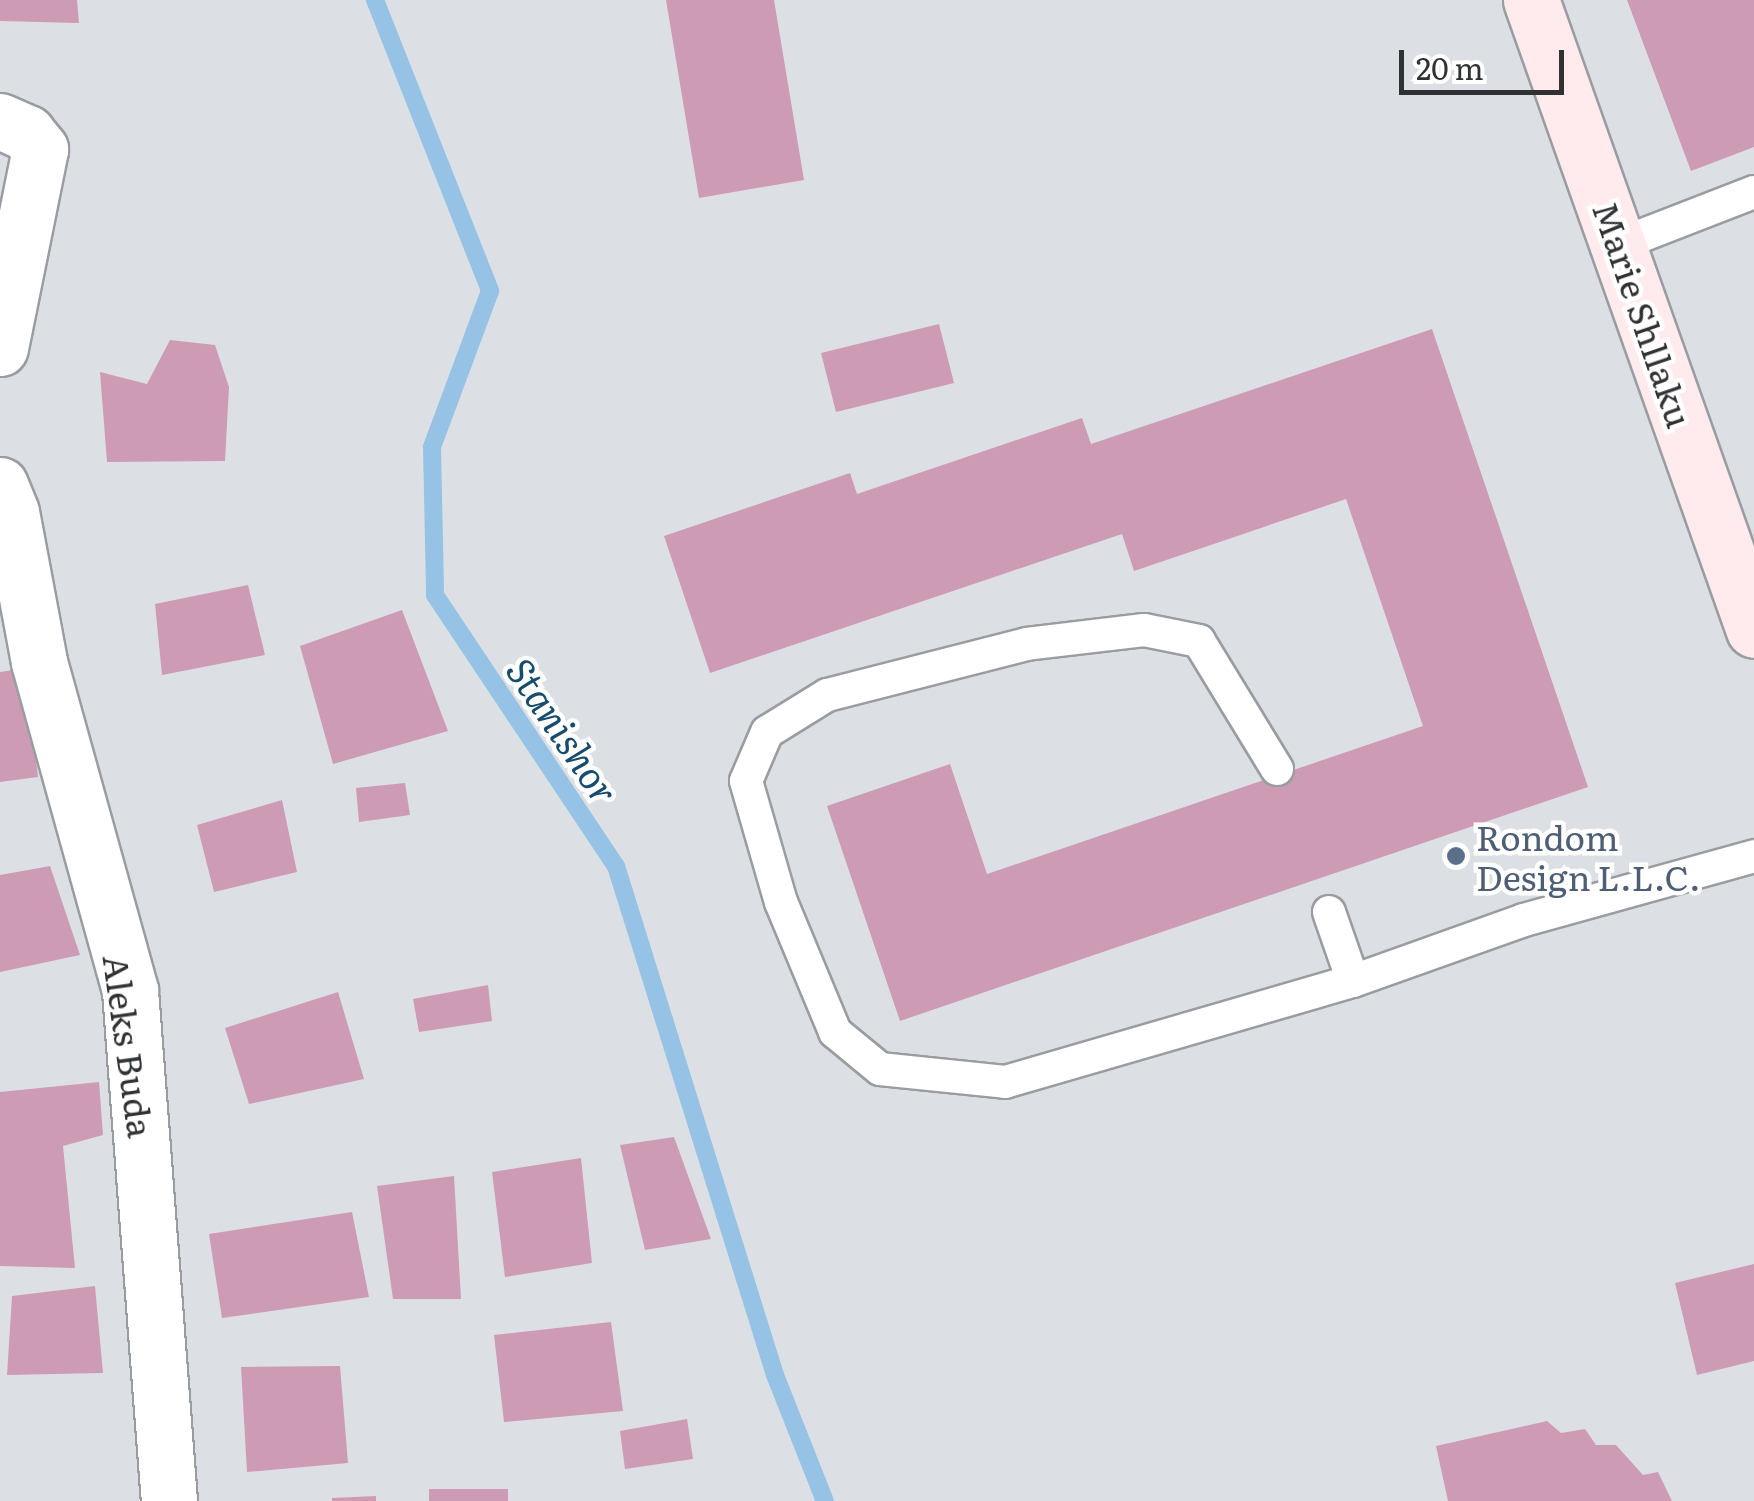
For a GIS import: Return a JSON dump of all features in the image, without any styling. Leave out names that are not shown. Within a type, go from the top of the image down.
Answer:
[{"type":"street","name":"Marie Shllaku","points":[[1530,0],[1620,244],[1754,630]]},
{"type":"street","points":[[0,121],[27,133],[40,149],[0,348]]},
{"type":"street","name":"Aleks Buda","points":[[0,485],[11,512],[39,662],[130,990],[169,1501]]},
{"type":"lane","points":[[1620,244],[1754,192]]},
{"type":"lane","points":[[1276,769],[1199,641],[1144,630],[1027,644],[827,695],[766,732],[746,781],[781,902],[836,1032],[880,1069],[1005,1082],[1353,982],[1524,920],[1754,856]]},
{"type":"lane","points":[[1329,912],[1353,982]]},
{"type":"building","points":[[0,0],[77,0],[79,23],[0,21]]},
{"type":"building","points":[[666,0],[774,0],[804,180],[699,198]]},
{"type":"building","points":[[1627,0],[1754,0],[1754,147],[1691,171]]},
{"type":"building","points":[[939,324],[954,383],[836,412],[821,353]]},
{"type":"building","points":[[1432,329],[1588,787],[900,1021],[827,806],[950,764],[987,874],[1423,726],[1346,499],[1134,571],[1122,534],[710,673],[664,536],[850,473],[857,494],[1082,418],[1091,444]]},
{"type":"building","points":[[170,340],[215,345],[229,387],[225,461],[107,462],[100,372],[147,384]]},
{"type":"building","points":[[248,585],[265,655],[162,675],[155,604]]},
{"type":"building","points":[[402,610],[448,731],[333,764],[300,646]]},
{"type":"building","points":[[26,668],[38,777],[0,782],[0,672]]},
{"type":"building","points":[[405,783],[410,815],[359,822],[356,788]]},
{"type":"building","points":[[282,800],[297,872],[214,892],[197,825]]},
{"type":"building","points":[[50,866],[80,955],[0,972],[0,875]]},
{"type":"building","points":[[488,985],[492,1021],[419,1032],[413,999]]},
{"type":"building","points":[[338,992],[364,1079],[249,1104],[225,1028]]},
{"type":"building","points":[[99,1082],[103,1135],[63,1146],[75,1268],[0,1266],[0,1092]]},
{"type":"building","points":[[674,1137],[711,1239],[645,1250],[620,1145]]},
{"type":"building","points":[[581,1158],[592,1263],[505,1277],[492,1172]]},
{"type":"building","points":[[454,1176],[461,1299],[393,1299],[377,1186]]},
{"type":"building","points":[[352,1212],[369,1297],[222,1318],[209,1234]]},
{"type":"building","points":[[1754,1264],[1754,1361],[1697,1375],[1675,1283]]},
{"type":"building","points":[[95,1286],[103,1373],[7,1375],[12,1296]]},
{"type":"building","points":[[611,1322],[623,1411],[504,1422],[494,1335]]},
{"type":"building","points":[[340,1366],[348,1463],[247,1472],[241,1367]]},
{"type":"building","points":[[687,1419],[693,1459],[625,1469],[620,1431]]},
{"type":"building","points":[[1547,1421],[1561,1433],[1585,1429],[1596,1445],[1616,1445],[1643,1475],[1658,1472],[1672,1501],[1448,1501],[1436,1446]]},
{"type":"building","points":[[429,1489],[508,1489],[508,1501],[429,1501]]},
{"type":"building","points":[[376,1496],[376,1501],[332,1501],[332,1498]]},
{"type":"waterway","name":"Stanishor","points":[[375,0],[490,291],[432,447],[435,595],[616,866],[775,1375],[825,1501]]},
{"type":"place","name":"Rondom Design L.L.C.","points":[[1456,856]]}]
